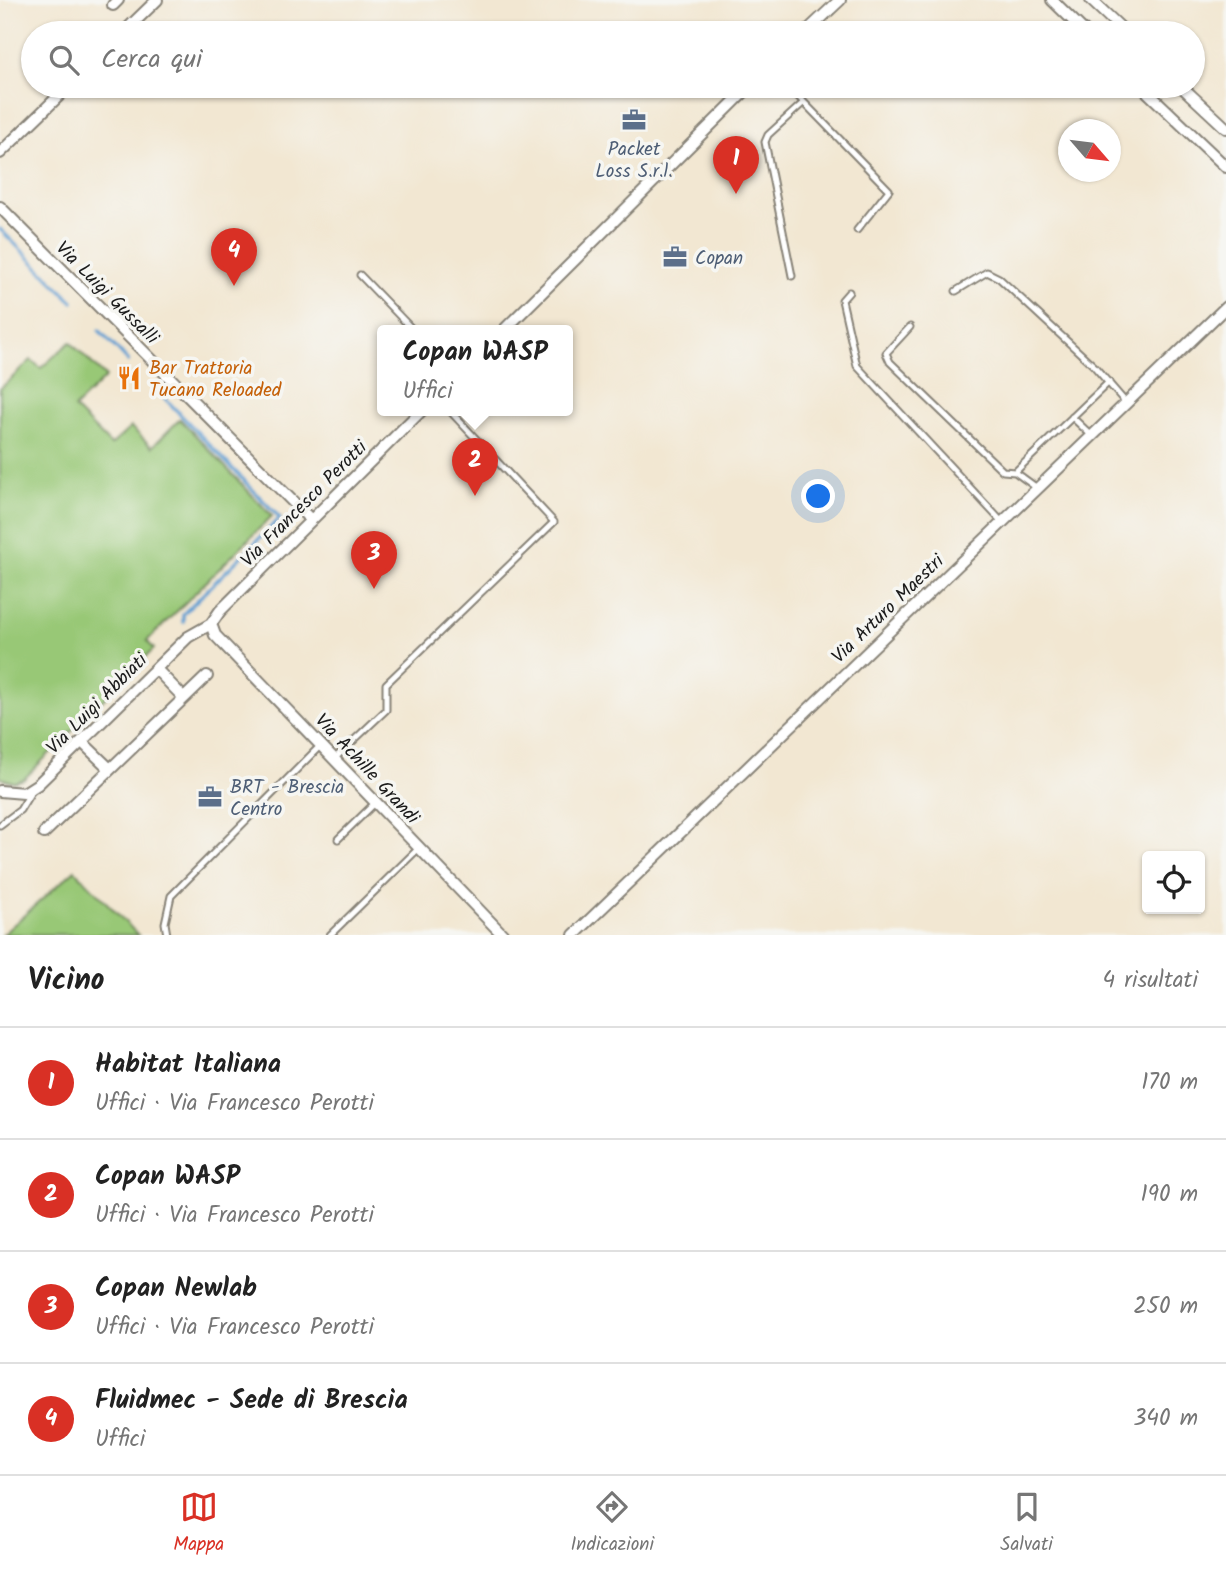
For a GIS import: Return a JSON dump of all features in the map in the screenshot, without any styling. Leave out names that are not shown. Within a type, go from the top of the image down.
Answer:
[{"type":"street","points":[[818,21],[840,0]]},
{"type":"street","points":[[1052,0],[1074,21]]},
{"type":"street","points":[[1091,0],[1113,21]]},
{"type":"street","points":[[133,21],[150,2]]},
{"type":"street","points":[[0,153],[57,98]]},
{"type":"street","points":[[509,325],[738,98]]},
{"type":"street","points":[[1154,98],[1226,167]]},
{"type":"street","points":[[1194,98],[1226,128]]},
{"type":"street","name":"Via Luigi Gussalli","points":[[0,207],[310,519]]},
{"type":"street","name":"Via Arturo Maestri","points":[[573,935],[1226,307]]},
{"type":"street","name":"Via Francesco Perotti","points":[[211,624],[220,611],[310,519],[416,416]]},
{"type":"street","name":"Via Luigi Abbiati","points":[[32,789],[188,638],[211,624]]},
{"type":"street","name":"Via Achille Grandi","points":[[211,624],[215,635],[503,935]]},
{"type":"street","points":[[156,668],[184,698]]},
{"type":"street","points":[[44,833],[207,676]]},
{"type":"street","points":[[82,742],[110,769]]},
{"type":"street","points":[[0,791],[14,794],[32,789]]},
{"type":"lane","points":[[799,98],[889,190],[857,230]]},
{"type":"lane","points":[[792,276],[765,142],[768,135],[803,103]]},
{"type":"lane","points":[[956,291],[987,272],[999,278],[1108,382],[1126,403]]},
{"type":"lane","points":[[360,275],[408,325]]},
{"type":"lane","points":[[849,292],[842,300],[858,366],[1002,522]]},
{"type":"lane","points":[[910,327],[886,353],[890,362],[1003,471],[1015,472],[1037,488]]},
{"type":"lane","points":[[1015,472],[1108,382]]},
{"type":"lane","points":[[334,759],[386,710],[386,684],[554,522],[454,416]]},
{"type":"lane","points":[[1072,417],[1092,436]]},
{"type":"lane","points":[[167,935],[165,923],[171,896],[321,744]]},
{"type":"lane","points":[[0,825],[20,810],[32,789]]},
{"type":"lane","points":[[338,839],[375,803]]},
{"type":"lane","points":[[330,935],[419,848]]},
{"type":"green space","points":[[70,342],[106,377],[74,408],[111,445],[131,427],[152,447],[180,419],[272,516],[147,641],[154,649],[24,779],[14,782],[0,778],[0,389],[31,360],[41,368]]},
{"type":"green space","points":[[75,870],[138,935],[3,934]]},
{"type":"waterway","points":[[0,229],[73,302]]},
{"type":"waterway","points":[[99,330],[128,361]]},
{"type":"waterway","points":[[153,386],[280,518],[183,614],[183,622]]},
{"type":"place","name":"Packet Loss S.r.l.","points":[[634,120]]},
{"type":"place","name":"Habitat Italiana","points":[[736,194]]},
{"type":"place","name":"Copan","points":[[675,257]]},
{"type":"place","name":"Fluidmec - Sede di Brescia","points":[[234,286]]},
{"type":"place","name":"Bar Trattoria Tucano Reloaded","points":[[129,378]]},
{"type":"place","name":"Copan WASP","points":[[475,496]]},
{"type":"place","name":"Copan Newlab","points":[[374,589]]},
{"type":"place","name":"BRT - Brescia Centro","points":[[210,797]]}]
